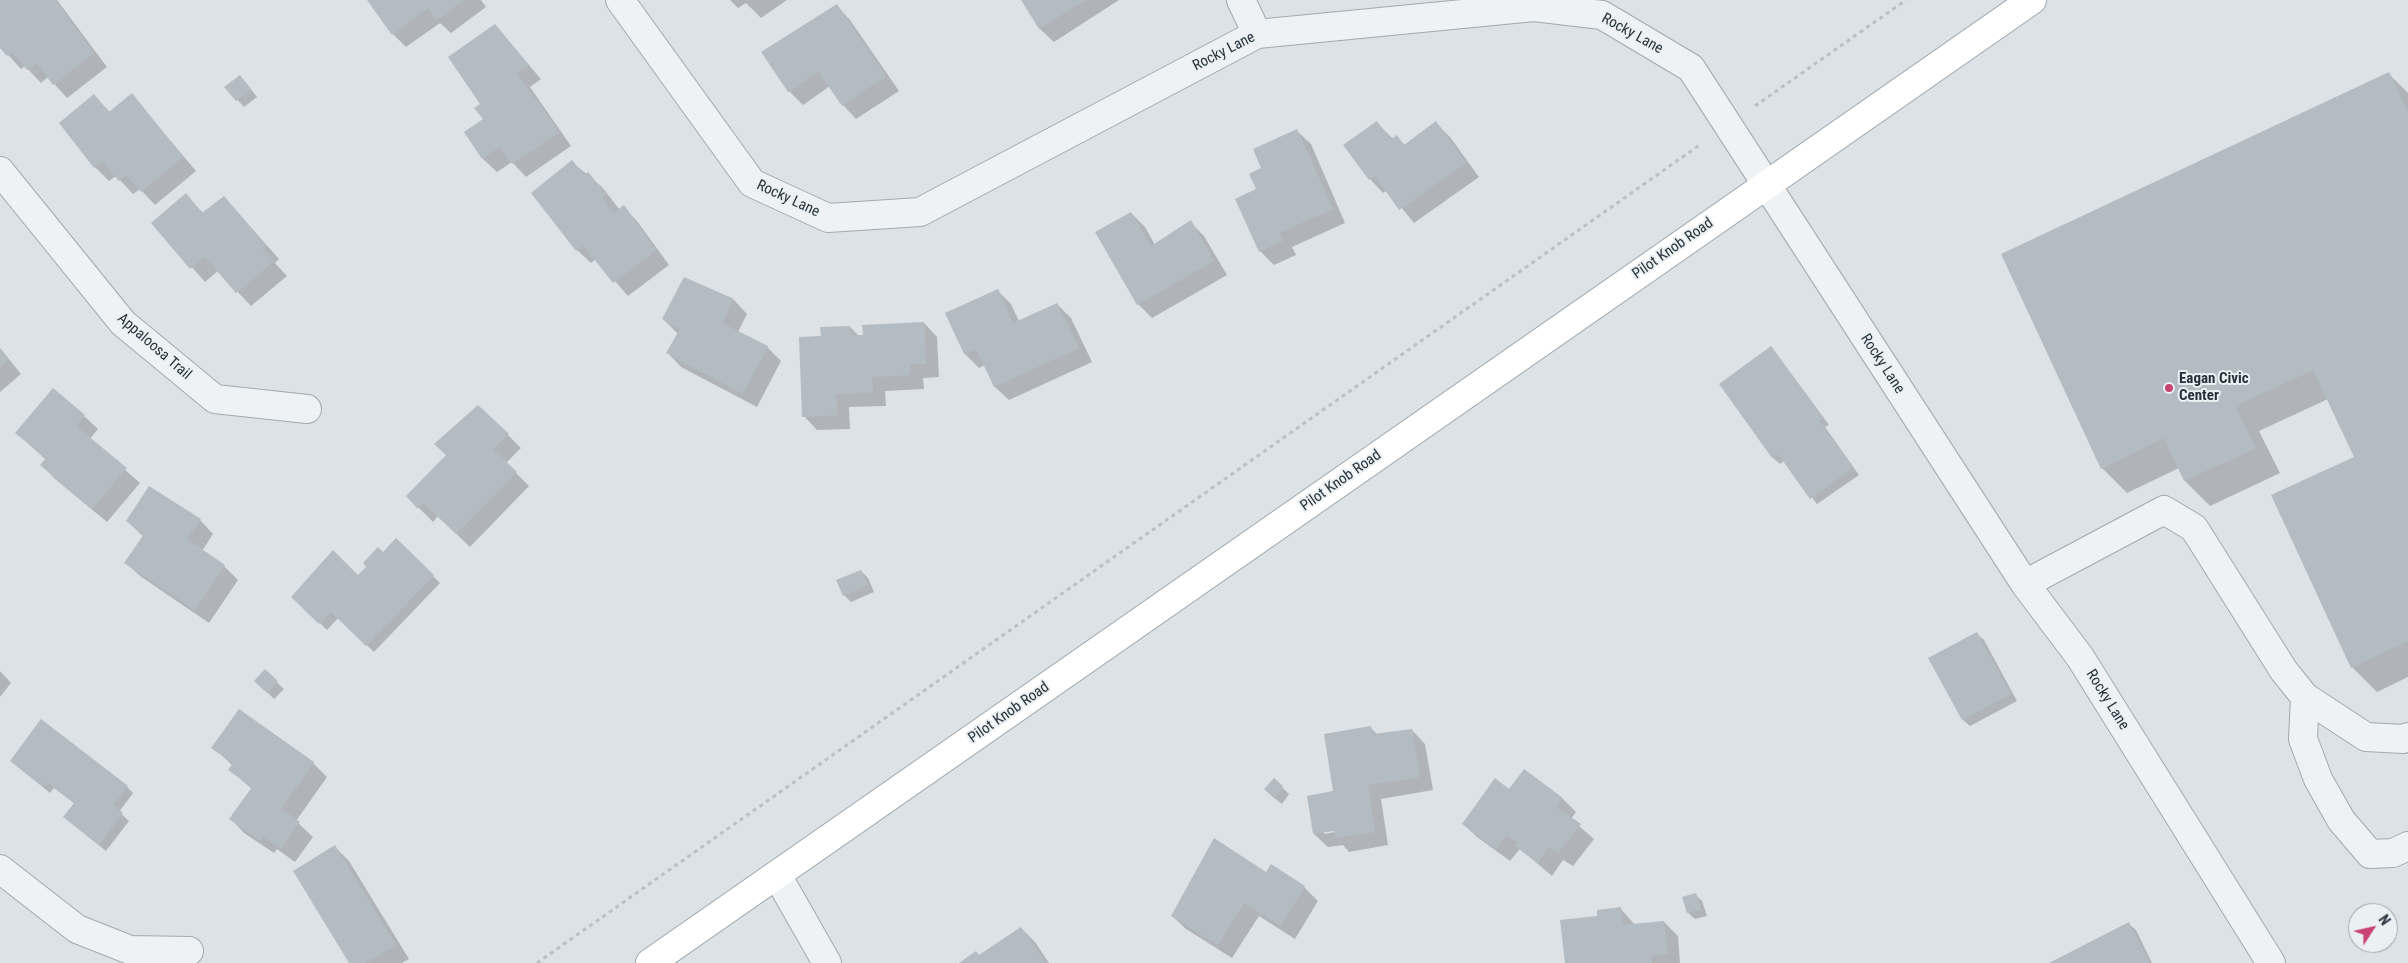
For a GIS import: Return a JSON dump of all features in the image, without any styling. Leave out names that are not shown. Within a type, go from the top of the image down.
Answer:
[{"type":"main road","name":"Pilot Knob Road","points":[[650,963],[2032,0]]},
{"type":"street","name":"Rocky Lane","points":[[620,0],[752,183],[828,218],[920,212],[1256,34],[1534,7],[1602,15],[1691,68],[2025,584],[2080,657],[2271,963]]},
{"type":"street","points":[[1241,0],[1256,34]]},
{"type":"street","name":"Appaloosa Trail","points":[[0,171],[123,322],[214,399],[308,408]]},
{"type":"street","points":[[2025,584],[2164,510],[2194,528],[2284,671],[2305,697],[2366,737],[2404,739],[2408,737]]},
{"type":"street","points":[[2305,697],[2302,739],[2318,779],[2341,820],[2370,854],[2393,853],[2408,846]]},
{"type":"street","points":[[0,869],[77,929],[130,950],[189,951]]},
{"type":"street","points":[[777,875],[827,963]]},
{"type":"path","points":[[537,963],[1906,0]]},
{"type":"building","points":[[0,0],[55,0],[94,53],[53,85],[36,63],[27,70],[12,52],[7,56],[0,48]]},
{"type":"building","points":[[367,0],[464,0],[436,20],[428,8],[392,35]]},
{"type":"building","points":[[1021,0],[1085,0],[1039,29]]},
{"type":"building","points":[[837,4],[886,76],[842,106],[818,71],[788,92],[761,52]]},
{"type":"building","points":[[495,24],[529,65],[517,73],[559,132],[512,164],[500,147],[482,159],[464,132],[483,119],[474,108],[480,104],[448,57]]},
{"type":"building","name":"Eagan Civic Center","points":[[2389,72],[2408,112],[2408,641],[2351,668],[2271,495],[2354,457],[2313,370],[2235,406],[2256,448],[2184,481],[2164,438],[2101,469],[2001,254]]},
{"type":"building","points":[[240,75],[251,89],[236,101],[224,87]]},
{"type":"building","points":[[132,93],[183,157],[141,192],[126,175],[119,181],[102,162],[94,168],[59,123],[94,94],[109,112]]},
{"type":"building","points":[[1377,121],[1390,140],[1397,135],[1404,145],[1436,121],[1466,163],[1399,210],[1375,176],[1369,180],[1343,145]]},
{"type":"building","points":[[1297,129],[1333,209],[1279,233],[1283,241],[1259,252],[1235,199],[1256,189],[1249,174],[1261,168],[1253,149]]},
{"type":"building","points":[[572,160],[584,175],[588,172],[606,194],[602,198],[614,213],[624,205],[656,250],[613,283],[583,245],[576,251],[531,193]]},
{"type":"building","points":[[186,193],[202,213],[224,196],[266,245],[262,248],[274,261],[236,293],[205,257],[190,269],[151,223]]},
{"type":"building","points":[[1131,212],[1151,246],[1191,220],[1214,261],[1137,305],[1095,232]]},
{"type":"building","points":[[684,277],[734,299],[722,323],[768,346],[743,394],[666,353],[680,329],[662,319]]},
{"type":"building","points":[[998,289],[1013,323],[1057,303],[1079,348],[994,387],[976,349],[964,354],[945,313]]},
{"type":"building","points":[[924,322],[926,364],[910,364],[910,375],[872,377],[873,393],[836,394],[837,415],[802,417],[799,337],[821,336],[820,327],[850,326],[851,335],[863,335],[862,325]]},
{"type":"building","points":[[1771,346],[1824,418],[1819,420],[1853,468],[1810,499],[1778,454],[1772,458],[1719,384]]},
{"type":"building","points":[[0,350],[8,360],[0,367]]},
{"type":"building","points":[[53,388],[85,415],[76,426],[127,468],[92,509],[40,465],[46,458],[15,433]]},
{"type":"building","points":[[478,405],[509,434],[493,449],[517,472],[456,534],[423,503],[418,509],[406,496],[446,455],[434,444]]},
{"type":"building","points":[[149,486],[201,519],[187,539],[225,565],[195,610],[124,563],[144,534],[126,521]]},
{"type":"building","points":[[396,538],[434,575],[366,646],[331,612],[319,624],[291,597],[333,550],[358,575],[366,567],[363,563],[378,547],[383,552]]},
{"type":"building","points":[[861,570],[868,585],[843,596],[836,580]]},
{"type":"building","points":[[1977,632],[2011,694],[1962,720],[1928,658]]},
{"type":"building","points":[[265,669],[278,681],[267,693],[254,681]]},
{"type":"building","points":[[239,709],[314,762],[281,809],[300,822],[281,849],[263,836],[260,841],[229,819],[252,787],[228,770],[233,763],[211,748]]},
{"type":"building","points":[[41,719],[128,786],[113,805],[123,813],[99,845],[63,817],[74,803],[47,782],[43,787],[10,761]]},
{"type":"building","points":[[1371,726],[1373,734],[1412,729],[1420,777],[1368,785],[1375,832],[1334,838],[1334,831],[1313,834],[1307,796],[1333,791],[1324,734]]},
{"type":"building","points":[[1524,769],[1563,798],[1556,807],[1581,824],[1558,853],[1549,847],[1538,863],[1515,846],[1518,843],[1506,835],[1496,849],[1462,824],[1495,778],[1509,789]]},
{"type":"building","points":[[1274,778],[1283,786],[1275,799],[1264,789]]},
{"type":"building","points":[[1214,838],[1266,872],[1271,864],[1305,886],[1281,926],[1244,903],[1218,945],[1171,916]]},
{"type":"building","points":[[335,845],[396,945],[366,963],[349,963],[293,871]]},
{"type":"building","points":[[1696,893],[1701,909],[1687,913],[1682,897]]},
{"type":"building","points":[[1621,907],[1623,925],[1664,921],[1668,954],[1651,956],[1652,963],[1565,963],[1560,920],[1597,916],[1597,910]]},
{"type":"building","points":[[2129,922],[2150,963],[2049,963]]},
{"type":"building","points":[[1021,927],[1046,963],[959,963],[976,951],[979,955]]},
{"type":"place","name":"Eagan Civic Center","points":[[2169,388]]}]
